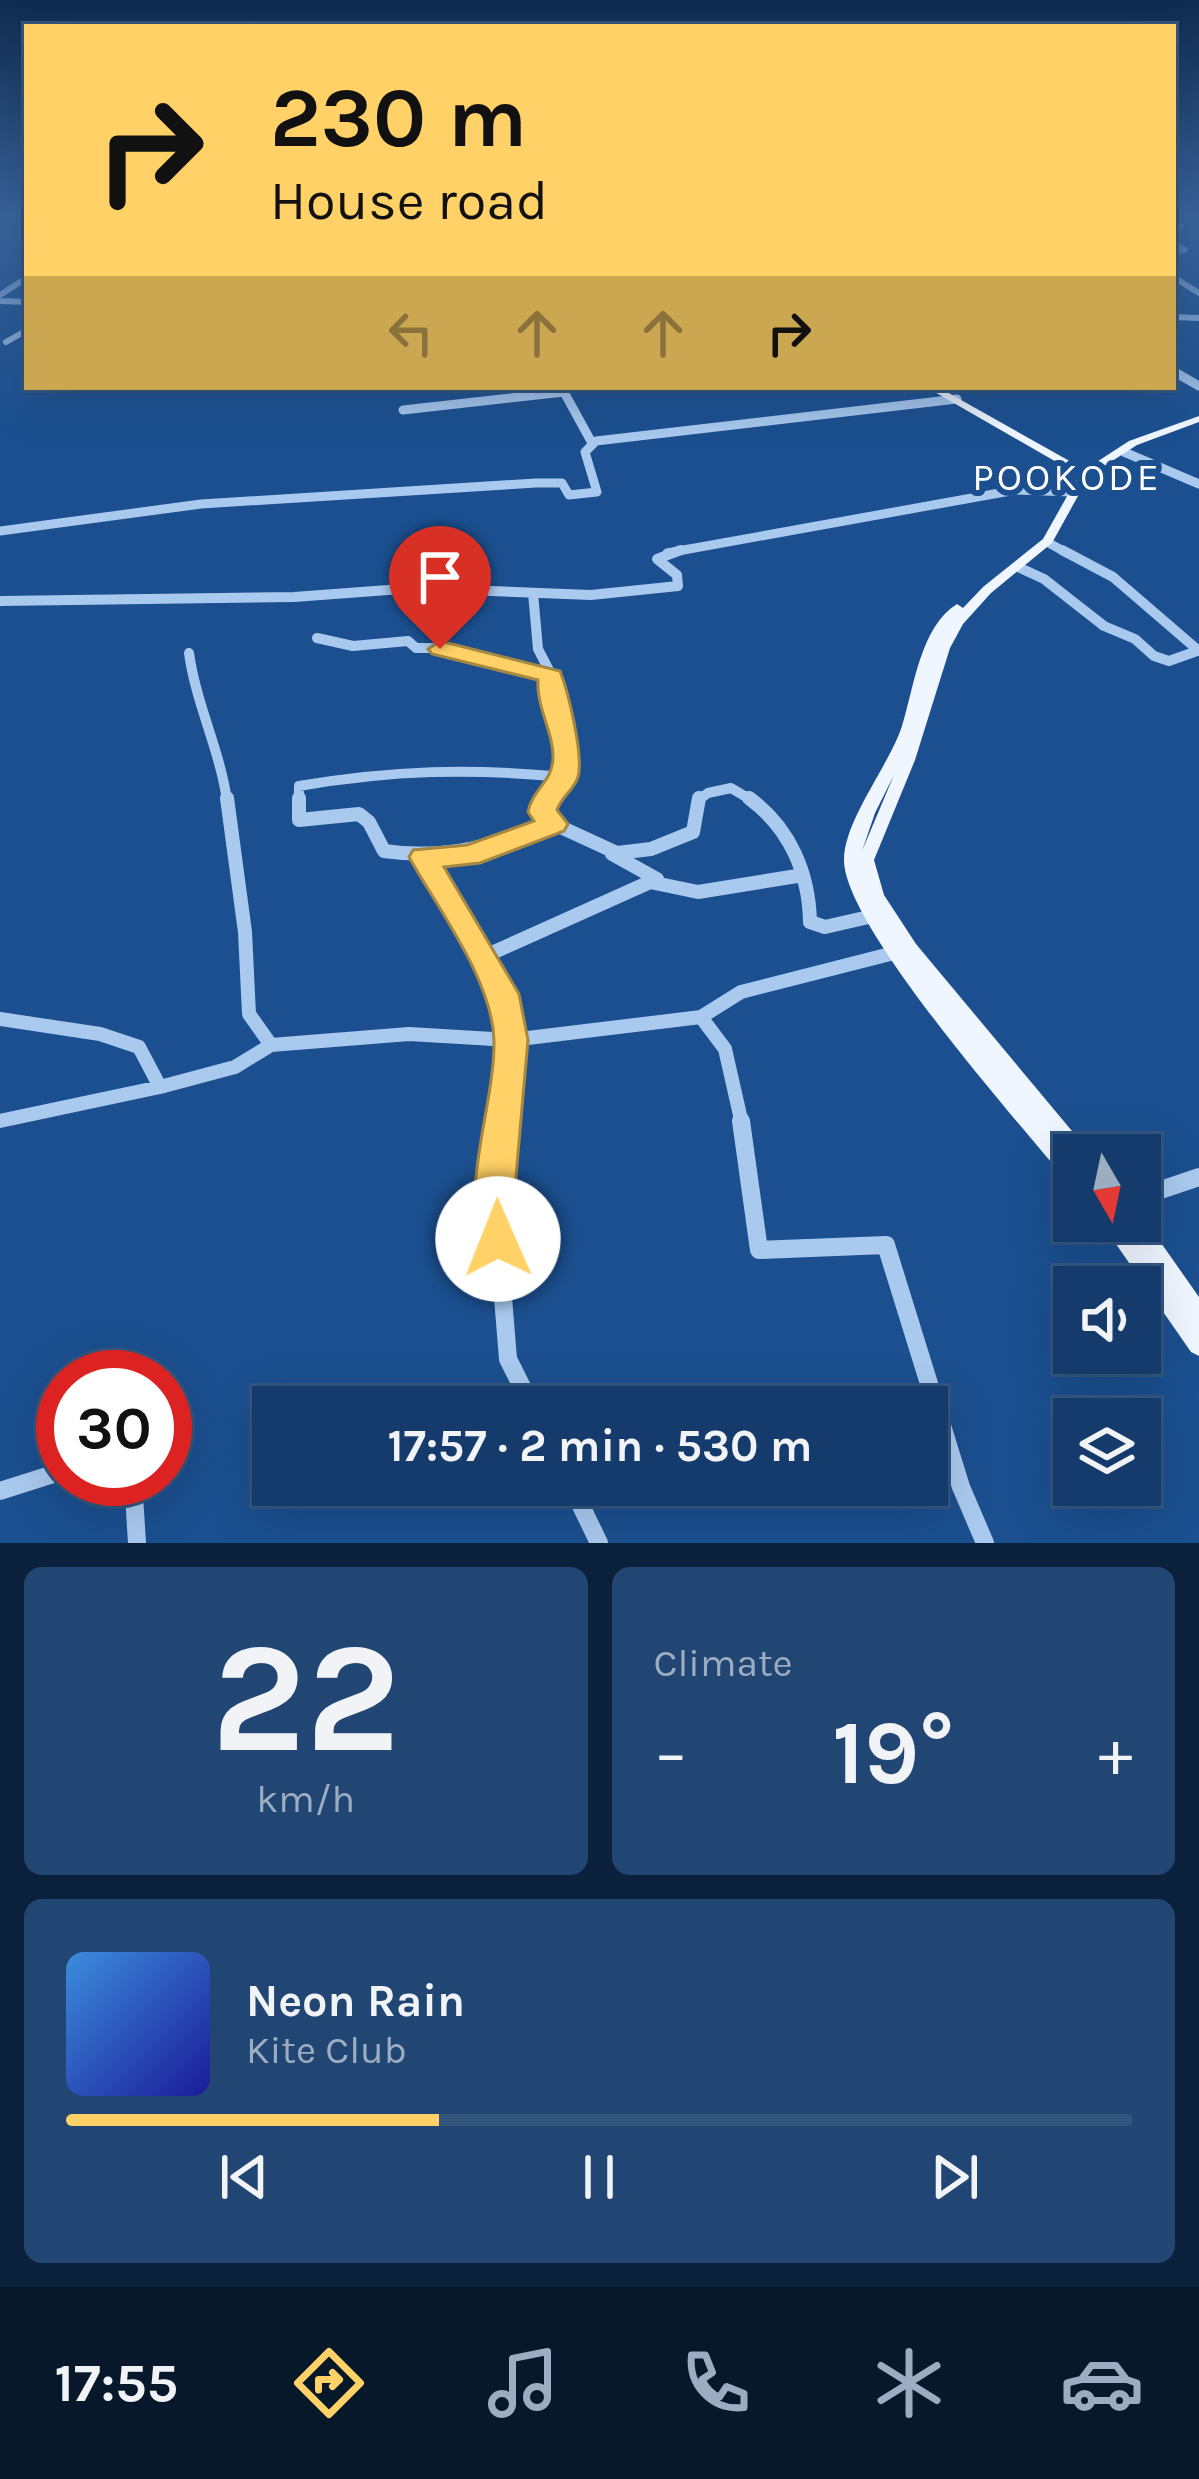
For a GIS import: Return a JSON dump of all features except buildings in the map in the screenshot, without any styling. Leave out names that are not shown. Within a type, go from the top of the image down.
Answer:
[{"type":"main road","points":[[938,390],[1085,474]]},
{"type":"main road","points":[[1053,1148],[873,916],[857,886],[852,856],[894,767],[943,624],[967,597],[1038,540],[1085,474],[1128,448],[1199,419]]},
{"type":"main road","points":[[1062,1134],[910,949],[866,872],[870,848],[915,743],[943,648],[974,602],[1047,542],[1072,492]]},
{"type":"main road","points":[[1136,1242],[1199,1344]]},
{"type":"main road","points":[[1139,1242],[1199,1316]]},
{"type":"street","points":[[6,342],[24,332]]},
{"type":"street","points":[[403,410],[564,392],[592,443]]},
{"type":"street","points":[[0,530],[185,505],[536,483],[562,483],[569,495],[589,494],[597,492],[585,452],[592,443],[957,399]]},
{"type":"street","points":[[1128,448],[1199,484]]},
{"type":"street","points":[[0,601],[294,596],[415,588],[591,596],[671,588],[679,582],[657,559],[661,554],[732,538],[953,505],[1021,487],[1072,492]]},
{"type":"street","points":[[1018,567],[1044,579],[1104,626],[1135,639],[1154,656],[1169,662],[1198,651],[1112,577],[1047,542]]},
{"type":"street","points":[[533,593],[538,650],[551,676],[567,756],[564,777],[544,800],[542,812],[554,824]]},
{"type":"street","points":[[317,638],[353,646],[389,639],[407,641],[416,648],[440,649],[551,676]]},
{"type":"street","points":[[189,653],[193,682],[222,762],[245,932],[249,1015],[272,1045]]},
{"type":"street","points":[[564,777],[445,769],[380,772],[299,785],[299,820],[358,814],[369,823],[384,851],[470,856],[554,824],[566,826],[676,890],[698,892],[803,875]]},
{"type":"street","points":[[608,852],[652,848],[693,832],[692,804],[698,796],[731,788],[751,796],[765,810],[803,875],[811,898],[808,917],[815,926],[873,916]]},
{"type":"street","points":[[411,852],[483,957],[502,994],[511,1040],[495,1199],[508,1359],[522,1386]]},
{"type":"street","points":[[483,957],[640,886],[664,882]]},
{"type":"street","points":[[0,1121],[235,1067],[272,1045],[409,1034],[511,1040],[700,1017],[740,992],[898,952]]},
{"type":"street","points":[[700,1017],[725,1049],[738,1099],[759,1250],[886,1245],[961,1487],[985,1543]]},
{"type":"street","points":[[0,1019],[100,1034],[139,1047],[160,1087]]},
{"type":"street","points":[[1161,1190],[1199,1178]]},
{"type":"street","points":[[0,1491],[36,1480]]},
{"type":"street","points":[[135,1506],[137,1543]]},
{"type":"street","points":[[581,1506],[599,1543]]},
{"type":"district","name":"POOKODE","points":[[1067,476]]},
{"type":"route","points":[[440,649],[551,676],[567,756],[563,780],[544,800],[542,812],[554,824],[503,839],[470,856],[423,857],[502,994],[511,1040],[495,1199],[498,1239]]}]
